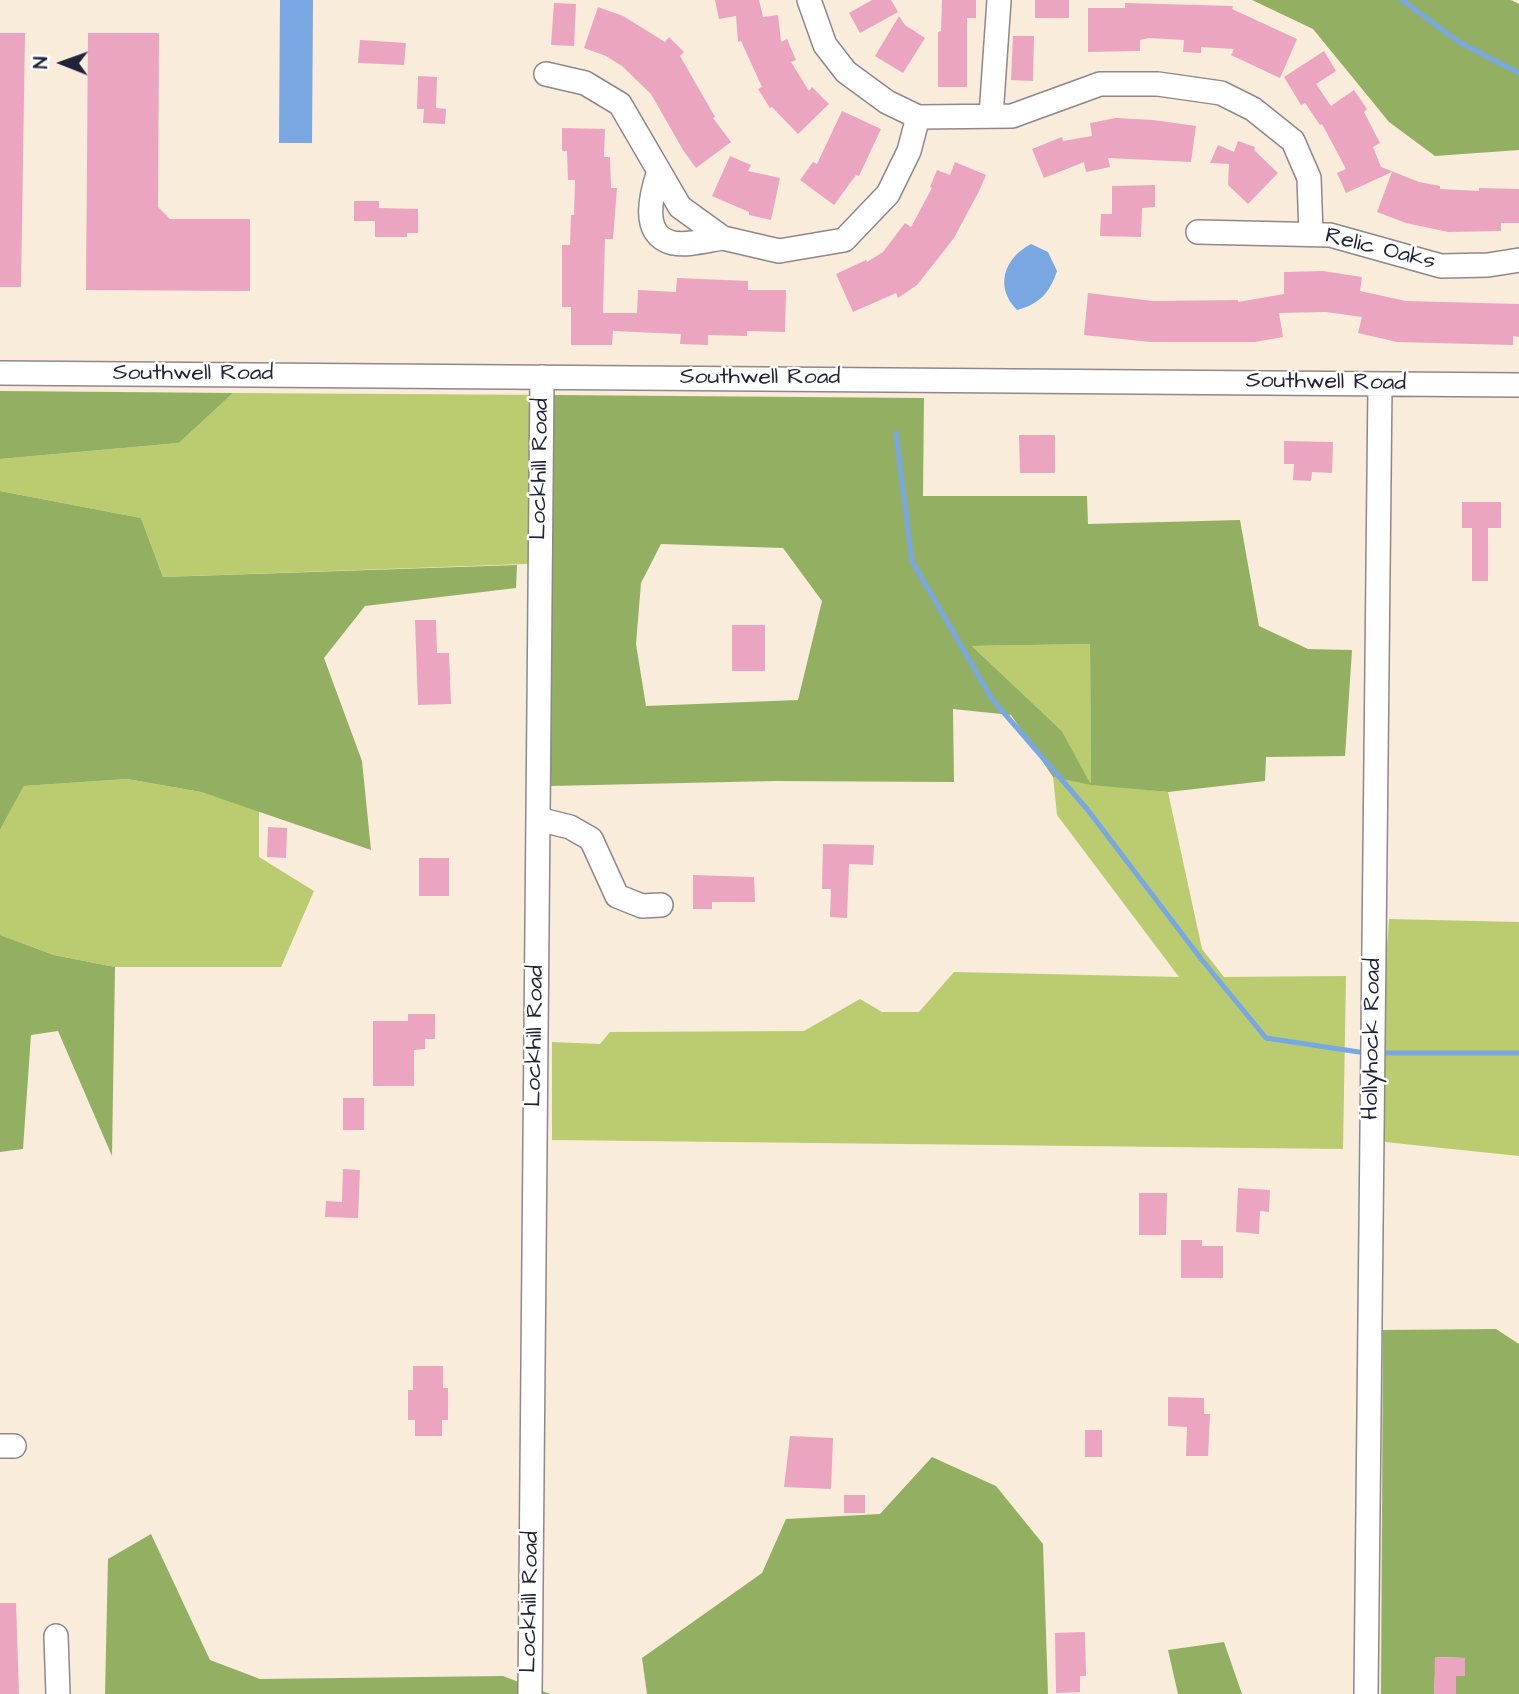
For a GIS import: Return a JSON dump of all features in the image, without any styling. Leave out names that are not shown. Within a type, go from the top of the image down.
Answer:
[{"type":"street","points":[[991,116],[999,0]]},
{"type":"street","points":[[811,2],[824,45],[846,72],[887,102],[918,117],[1012,116],[1100,84],[1158,84],[1221,93],[1253,109],[1293,141],[1309,178],[1311,234]]},
{"type":"street","points":[[546,74],[585,83],[620,104],[680,207],[723,239]]},
{"type":"street","points":[[659,171],[651,195],[650,214],[655,229],[663,238],[674,243],[723,239],[779,251],[844,240],[888,194],[909,151],[918,117]]},
{"type":"street","name":"Relic Oaks","points":[[1198,232],[1330,235],[1441,266],[1488,265],[1519,260]]},
{"type":"street","name":"Southwell Road","points":[[0,373],[1519,385]]},
{"type":"street","name":"Lockhill Road","points":[[530,1694],[542,377]]},
{"type":"street","name":"Hollyhock Road","points":[[1366,1694],[1380,384]]},
{"type":"street","points":[[538,819],[570,827],[591,839],[617,896],[642,906],[662,905]]},
{"type":"street","points":[[56,1636],[58,1694]]},
{"type":"green space","points":[[1252,0],[1511,0],[1519,4],[1519,150],[1435,156],[1389,122],[1313,29]]},
{"type":"green space","points":[[0,391],[233,393],[179,443],[0,459]]},
{"type":"green space","points":[[233,393],[554,395],[552,563],[163,577],[141,518],[0,491],[0,459],[179,443]]},
{"type":"green space","points":[[554,395],[924,398],[923,496],[1087,496],[1088,524],[1240,520],[1259,626],[1308,649],[1352,650],[1345,756],[1266,757],[1265,781],[1168,792],[1091,785],[1053,777],[1011,715],[953,709],[954,782],[774,781],[550,786]],"holes":[[[661,544],[783,548],[822,601],[798,700],[646,706],[636,644],[641,583]],[[1090,644],[1091,783],[1062,731],[972,646]]]},
{"type":"green space","points":[[0,491],[141,518],[163,577],[517,565],[516,588],[365,606],[324,658],[362,761],[371,850],[201,792],[127,779],[24,786],[0,830]]},
{"type":"green space","points":[[1090,644],[1091,784],[1168,792],[1202,949],[1224,977],[1346,976],[1343,1149],[552,1140],[552,1042],[600,1044],[610,1032],[804,1031],[860,999],[882,1012],[919,1012],[954,972],[1179,977],[1057,815],[1053,777],[1090,784],[1062,731],[972,646]]},
{"type":"green space","points":[[127,779],[201,792],[259,811],[259,857],[314,891],[281,967],[115,967],[54,955],[0,935],[0,830],[24,786]]},
{"type":"green space","points":[[1389,919],[1519,922],[1519,1156],[1385,1142],[1382,1015]]},
{"type":"green space","points":[[0,935],[54,955],[115,967],[112,1156],[58,1031],[31,1035],[23,1149],[0,1152]]},
{"type":"green space","points":[[1496,1329],[1519,1344],[1519,1694],[1456,1694],[1456,1676],[1465,1676],[1465,1658],[1436,1657],[1434,1694],[1381,1694],[1383,1330]]},
{"type":"green space","points":[[932,1457],[996,1486],[1043,1544],[1048,1694],[647,1694],[642,1658],[762,1573],[786,1519],[880,1514]]},
{"type":"green space","points":[[151,1534],[210,1660],[260,1679],[503,1676],[550,1694],[105,1694],[108,1559]]},
{"type":"green space","points":[[1224,1642],[1242,1694],[1178,1694],[1168,1650]]},
{"type":"water","points":[[280,0],[313,0],[312,143],[279,143]]},
{"type":"water","points":[[1031,244],[1048,252],[1057,271],[1051,285],[1038,301],[1017,310],[1006,292],[1005,274],[1014,257]]},
{"type":"building","points":[[715,0],[759,0],[763,17],[778,15],[781,42],[787,39],[796,60],[791,62],[809,91],[812,87],[829,104],[798,134],[770,108],[758,89],[762,87],[741,41],[738,42],[736,16],[719,19]]},
{"type":"building","points":[[872,0],[891,0],[898,12],[860,33],[849,13]]},
{"type":"building","points":[[942,0],[976,0],[976,18],[967,18],[967,87],[938,87],[938,32],[941,31]]},
{"type":"building","points":[[1035,0],[1069,0],[1069,18],[1035,18]]},
{"type":"building","points":[[554,3],[576,4],[574,46],[551,45]]},
{"type":"building","points":[[1125,3],[1233,6],[1232,9],[1297,39],[1280,78],[1231,55],[1234,49],[1201,47],[1201,53],[1183,52],[1184,40],[1149,38],[1140,40],[1140,51],[1088,52],[1088,8],[1125,8]]},
{"type":"building","points":[[598,7],[623,16],[665,42],[669,37],[684,52],[680,56],[715,117],[713,118],[731,142],[696,168],[651,94],[622,66],[606,56],[584,48]]},
{"type":"building","points":[[899,16],[905,25],[925,38],[903,73],[875,56]]},
{"type":"building","points":[[0,33],[25,33],[21,287],[0,287]]},
{"type":"building","points":[[88,33],[159,33],[158,207],[170,219],[250,219],[250,291],[86,290]]},
{"type":"building","points":[[1013,36],[1034,36],[1033,81],[1011,80]]},
{"type":"building","points":[[360,40],[406,43],[404,65],[358,63]]},
{"type":"building","points":[[1324,51],[1336,71],[1316,84],[1331,106],[1354,90],[1367,109],[1364,112],[1380,143],[1373,147],[1381,167],[1419,182],[1440,186],[1440,189],[1519,189],[1519,223],[1501,223],[1501,231],[1448,232],[1406,223],[1377,212],[1392,172],[1346,193],[1337,173],[1346,169],[1322,124],[1320,125],[1305,103],[1301,105],[1284,77]]},
{"type":"building","points":[[418,76],[437,77],[436,108],[446,109],[445,124],[423,123],[424,109],[417,109]]},
{"type":"building","points":[[842,111],[881,129],[859,176],[856,175],[834,205],[800,180],[813,162],[817,164]]},
{"type":"building","points":[[1116,118],[1196,126],[1191,162],[1108,158],[1110,167],[1086,172],[1084,162],[1044,178],[1032,149],[1062,137],[1063,141],[1092,136],[1090,123]]},
{"type":"building","points":[[562,128],[605,129],[604,157],[610,157],[611,188],[617,188],[613,239],[605,239],[603,313],[637,313],[638,290],[676,292],[677,278],[748,281],[748,290],[786,290],[785,332],[747,331],[747,336],[708,335],[708,345],[680,344],[681,334],[613,331],[612,345],[571,345],[571,307],[562,307],[562,245],[570,245],[575,180],[568,180],[567,151],[562,151]]},
{"type":"building","points":[[1238,141],[1255,147],[1254,150],[1278,173],[1248,204],[1228,185],[1229,164],[1210,163],[1218,145],[1234,152]]},
{"type":"building","points":[[730,156],[751,165],[748,171],[780,178],[771,220],[749,215],[749,212],[712,196]]},
{"type":"building","points":[[955,162],[986,175],[954,238],[917,285],[898,298],[896,293],[853,312],[836,274],[866,260],[867,262],[883,252],[905,223],[911,227],[932,188],[930,187],[937,170],[950,175]]},
{"type":"building","points":[[1155,185],[1155,207],[1142,208],[1141,237],[1100,236],[1101,214],[1112,214],[1112,186]]},
{"type":"building","points":[[354,201],[379,201],[379,208],[418,209],[418,233],[407,233],[407,237],[375,237],[375,221],[354,221]]},
{"type":"building","points":[[1323,271],[1362,277],[1360,291],[1406,301],[1519,304],[1519,337],[1513,336],[1513,345],[1397,342],[1358,333],[1362,317],[1326,312],[1279,313],[1283,337],[1255,342],[1150,342],[1084,335],[1088,293],[1153,301],[1238,302],[1284,294],[1284,272]]},
{"type":"building","points":[[1019,435],[1055,435],[1055,473],[1020,473]]},
{"type":"building","points":[[1284,441],[1333,442],[1332,473],[1312,472],[1311,481],[1293,480],[1294,464],[1284,464]]},
{"type":"building","points":[[1462,502],[1501,502],[1501,528],[1488,528],[1488,581],[1472,581],[1472,528],[1462,528]]},
{"type":"building","points":[[415,620],[436,620],[437,653],[449,653],[451,704],[418,705]]},
{"type":"building","points":[[732,625],[765,625],[765,671],[732,671]]},
{"type":"building","points":[[268,827],[287,828],[286,858],[267,857]]},
{"type":"building","points":[[823,844],[874,845],[873,865],[849,864],[847,918],[830,917],[831,889],[822,889]]},
{"type":"building","points":[[419,858],[449,858],[449,896],[419,896]]},
{"type":"building","points":[[693,875],[754,877],[755,902],[712,902],[712,909],[693,909]]},
{"type":"building","points":[[408,1014],[435,1014],[435,1039],[425,1039],[425,1049],[414,1050],[414,1086],[373,1086],[373,1021],[408,1021]]},
{"type":"building","points":[[343,1098],[364,1098],[364,1130],[343,1130]]},
{"type":"building","points":[[343,1169],[360,1170],[358,1218],[325,1217],[326,1201],[342,1202]]},
{"type":"building","points":[[1238,1188],[1270,1190],[1269,1212],[1260,1211],[1259,1234],[1236,1232]]},
{"type":"building","points":[[1139,1193],[1167,1193],[1166,1235],[1139,1235]]},
{"type":"building","points":[[1181,1240],[1202,1240],[1202,1246],[1223,1246],[1223,1278],[1181,1278]]},
{"type":"building","points":[[413,1366],[443,1366],[443,1388],[448,1388],[448,1420],[442,1420],[442,1436],[415,1436],[415,1420],[408,1420],[408,1390],[413,1390]]},
{"type":"building","points":[[1168,1397],[1204,1398],[1204,1414],[1210,1414],[1208,1456],[1186,1456],[1187,1427],[1168,1426]]},
{"type":"building","points":[[1085,1430],[1102,1430],[1102,1457],[1085,1457]]},
{"type":"building","points":[[790,1436],[833,1438],[831,1489],[784,1487]]},
{"type":"building","points":[[844,1495],[865,1495],[865,1513],[844,1513]]},
{"type":"building","points":[[0,1603],[16,1603],[19,1694],[0,1694]]},
{"type":"building","points":[[1085,1632],[1086,1676],[1080,1676],[1080,1692],[1056,1693],[1055,1633]]},
{"type":"building","points":[[1435,1657],[1465,1658],[1465,1676],[1456,1676],[1456,1694],[1434,1694]]},
{"type":"waterway","points":[[1402,0],[1459,42],[1519,73]]},
{"type":"waterway","points":[[896,433],[912,561],[992,699],[1087,809],[1202,960],[1266,1038],[1359,1052]]},
{"type":"waterway","points":[[1383,1053],[1519,1053]]}]
